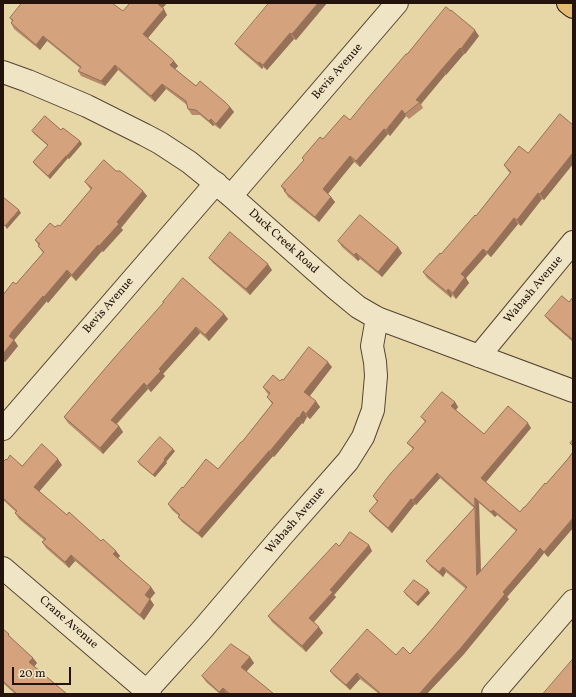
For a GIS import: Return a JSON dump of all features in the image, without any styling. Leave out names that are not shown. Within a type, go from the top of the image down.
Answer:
[{"type":"highway","points":[[568,3],[573,7]]},
{"type":"street","name":"Bevis Avenue","points":[[3,429],[397,3]]},
{"type":"street","name":"Duck Creek Road","points":[[3,72],[88,106],[145,134],[189,162],[224,190],[335,288],[358,307],[377,318],[573,391]]},
{"type":"street","name":"Wabash Avenue","points":[[479,356],[573,242]]},
{"type":"street","name":"Wabash Avenue","points":[[147,693],[348,461],[363,437],[373,410],[376,376],[372,346],[377,318]]},
{"type":"street","name":"Crane Avenue","points":[[3,568],[147,693]]},
{"type":"street","points":[[493,694],[573,601]]},
{"type":"building","points":[[22,3],[112,3],[123,11],[130,3],[159,3],[158,4],[164,9],[143,34],[174,61],[170,65],[196,86],[200,81],[230,107],[216,124],[211,119],[209,121],[196,110],[188,109],[186,101],[162,84],[151,96],[115,65],[101,81],[78,71],[81,67],[43,36],[36,45],[11,23],[13,20],[10,18]]},
{"type":"building","points":[[269,3],[318,3],[263,65],[259,62],[258,63],[235,44]]},
{"type":"building","points":[[446,7],[475,30],[461,49],[460,48],[416,100],[420,102],[405,114],[402,110],[386,130],[384,129],[356,161],[350,156],[323,189],[331,197],[315,217],[284,191],[286,190],[281,186],[304,160],[302,158],[320,137],[323,139],[344,115],[350,120]]},
{"type":"building","points":[[560,114],[573,125],[573,155],[572,154],[540,194],[538,193],[517,220],[514,218],[487,252],[483,249],[461,274],[465,277],[453,293],[448,289],[447,292],[423,272],[475,215],[476,216],[511,172],[504,165],[519,146],[528,153]]},
{"type":"building","points":[[45,116],[61,130],[63,128],[80,141],[48,176],[33,162],[48,145],[32,131]]},
{"type":"building","points":[[104,160],[116,171],[120,171],[143,191],[117,222],[119,224],[99,246],[98,245],[72,275],[67,270],[11,333],[9,336],[14,340],[3,354],[3,295],[13,282],[16,284],[44,252],[38,246],[40,244],[35,240],[50,223],[55,227],[58,225],[60,226],[92,188],[85,182]]},
{"type":"building","points":[[3,197],[19,210],[5,226],[3,224]]},
{"type":"building","points":[[360,215],[398,247],[378,272],[356,253],[354,255],[338,241]]},
{"type":"building","points":[[230,232],[268,264],[246,289],[209,258]]},
{"type":"building","points":[[183,278],[224,314],[205,335],[196,327],[159,369],[161,371],[147,386],[144,383],[111,420],[119,426],[100,448],[64,417]]},
{"type":"building","points":[[562,296],[569,302],[573,297],[573,340],[545,316]]},
{"type":"building","points":[[309,347],[328,362],[304,392],[316,401],[306,414],[303,411],[299,418],[298,417],[198,533],[178,517],[180,515],[168,504],[206,459],[218,469],[273,403],[267,397],[270,393],[263,387],[273,375],[280,381],[282,379],[283,380]]},
{"type":"building","points":[[442,392],[455,402],[451,406],[484,434],[508,406],[528,423],[481,478],[520,512],[573,452],[573,518],[544,552],[540,548],[503,592],[505,594],[460,649],[419,694],[379,694],[380,693],[357,673],[346,685],[330,671],[367,629],[396,655],[403,647],[410,654],[467,587],[443,567],[439,572],[426,561],[475,507],[437,473],[413,500],[411,499],[388,528],[369,511],[378,501],[373,496],[391,473],[414,448],[407,443],[426,421],[421,417]],"holes":[[[475,498],[491,512],[493,510],[517,530],[477,575]]]},
{"type":"building","points":[[160,437],[173,449],[153,475],[138,462]]},
{"type":"building","points":[[42,444],[58,459],[34,487],[67,515],[69,512],[101,541],[103,539],[116,551],[113,554],[151,587],[145,595],[150,599],[140,615],[71,555],[65,562],[42,542],[46,539],[15,513],[17,511],[3,498],[3,462],[6,459],[7,460],[10,455],[22,466]]},
{"type":"building","points":[[350,532],[369,545],[330,590],[333,592],[309,618],[319,627],[302,646],[268,616],[336,543],[339,546]]},
{"type":"building","points":[[414,580],[428,590],[416,603],[404,592]]},
{"type":"building","points":[[3,629],[33,658],[29,662],[67,694],[17,694],[3,681]]},
{"type":"building","points":[[231,644],[250,657],[241,667],[274,694],[230,694],[223,688],[219,692],[202,676]]},
{"type":"building","points":[[573,659],[573,694],[543,694]]}]
